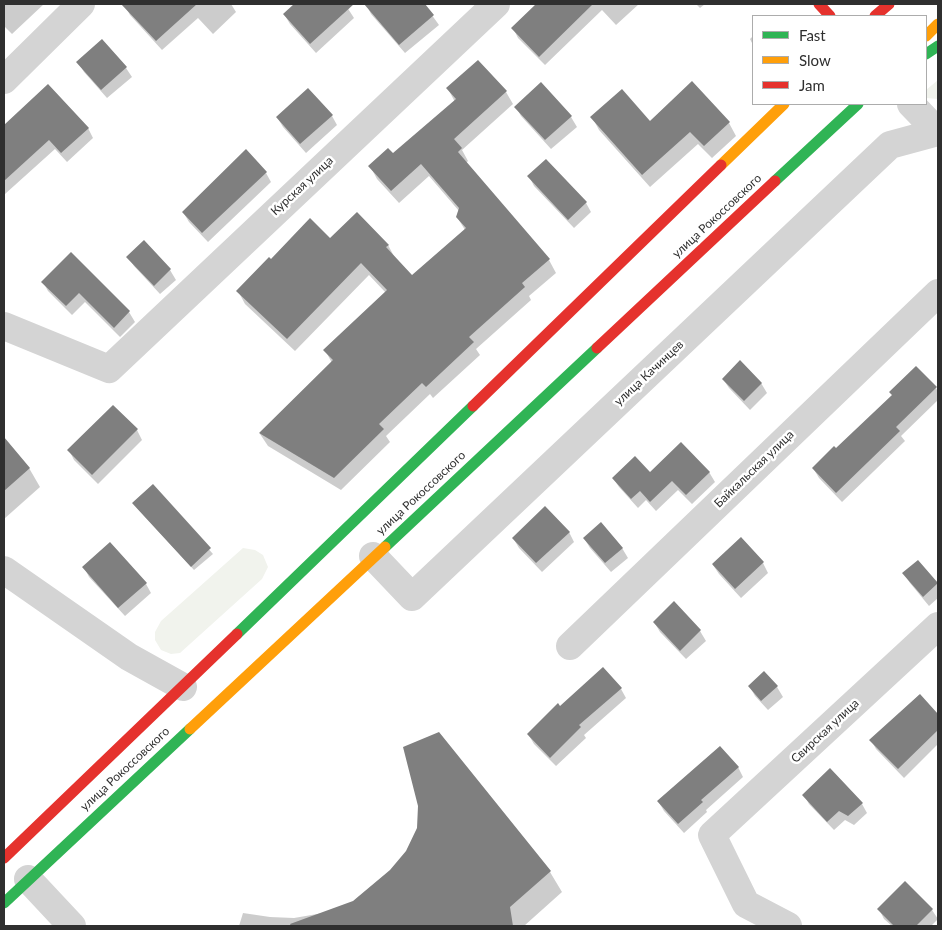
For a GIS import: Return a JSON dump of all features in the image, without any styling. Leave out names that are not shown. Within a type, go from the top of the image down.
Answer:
[{"type":"main road","points":[[819,4],[829,15]]},
{"type":"main road","points":[[876,15],[889,4]]},
{"type":"main road","points":[[927,35],[938,24]]},
{"type":"main road","points":[[927,53],[938,46]]},
{"type":"main road","name":"улица Рокоссовского","points":[[4,858],[783,105]]},
{"type":"main road","name":"улица Рокоссовского","points":[[4,903],[857,105]]},
{"type":"street","points":[[4,80],[81,4]]},
{"type":"street","name":"Курская улица","points":[[4,326],[109,369],[496,4]]},
{"type":"street","points":[[912,105],[938,132]]},
{"type":"street","name":"улица Качинцев","points":[[374,556],[412,597],[890,145],[938,132]]},
{"type":"street","name":"Байкальская улица","points":[[570,646],[938,293]]},
{"type":"street","points":[[4,570],[128,657],[183,687]]},
{"type":"street","name":"Свирская улица","points":[[788,926],[746,904],[712,835],[938,626]]},
{"type":"street","points":[[28,879],[72,926]]},
{"type":"shaded area","points":[[938,80],[938,99],[927,98],[927,89]]},
{"type":"shaded area","points":[[243,548],[255,550],[263,555],[268,567],[262,579],[180,653],[171,654],[161,650],[155,640],[155,632],[161,621]]},
{"type":"building","points":[[121,4],[197,4],[156,41]]},
{"type":"building","points":[[294,4],[354,4],[310,44],[283,14]]},
{"type":"building","points":[[364,4],[425,4],[434,15],[399,45]]},
{"type":"building","points":[[536,4],[593,4],[539,57],[511,28]]},
{"type":"building","points":[[102,39],[127,67],[101,90],[76,62]]},
{"type":"building","points":[[478,60],[507,91],[454,139],[462,148],[458,152],[550,259],[522,283],[525,287],[469,337],[474,342],[426,387],[422,383],[379,424],[384,429],[334,478],[259,433],[333,360],[323,350],[387,290],[361,263],[287,339],[236,291],[269,257],[271,259],[310,218],[330,238],[357,212],[389,245],[386,247],[412,275],[466,228],[456,217],[459,208],[421,164],[391,191],[368,166],[388,148],[393,153],[456,99],[446,88]]},
{"type":"building","points":[[692,81],[730,122],[704,146],[690,132],[642,175],[590,117],[622,89],[650,121]]},
{"type":"building","points":[[541,82],[572,116],[545,140],[514,107]]},
{"type":"building","points":[[48,84],[89,128],[61,153],[49,140],[4,181],[4,125]]},
{"type":"building","points":[[308,88],[333,115],[300,144],[276,117]]},
{"type":"building","points":[[246,149],[267,172],[202,233],[182,212]]},
{"type":"building","points":[[546,159],[587,202],[568,220],[527,176]]},
{"type":"building","points":[[144,240],[171,269],[154,286],[126,257]]},
{"type":"building","points":[[71,252],[130,311],[114,328],[79,293],[66,306],[41,282]]},
{"type":"building","points":[[740,360],[762,383],[744,401],[722,379]]},
{"type":"building","points":[[916,366],[937,387],[896,427],[900,431],[836,493],[812,468],[892,395],[889,392]]},
{"type":"building","points":[[113,405],[138,429],[92,475],[67,450]]},
{"type":"building","points":[[4,437],[30,468],[4,491]]},
{"type":"building","points":[[681,442],[710,472],[686,495],[672,481],[650,502],[640,491],[631,499],[612,478],[635,456],[650,472]]},
{"type":"building","points":[[153,484],[211,548],[191,567],[132,503]]},
{"type":"building","points":[[545,506],[570,532],[536,563],[512,538]]},
{"type":"building","points":[[601,522],[623,548],[605,563],[583,538]]},
{"type":"building","points":[[741,537],[764,562],[735,589],[712,564]]},
{"type":"building","points":[[110,542],[147,583],[118,608],[82,567]]},
{"type":"building","points":[[918,560],[938,583],[923,597],[902,573]]},
{"type":"building","points":[[674,601],[701,630],[680,651],[653,622]]},
{"type":"building","points":[[603,667],[622,688],[579,725],[581,727],[550,758],[527,734],[558,703],[560,706]]},
{"type":"building","points":[[764,671],[778,686],[761,701],[748,686]]},
{"type":"building","points":[[920,694],[938,714],[938,730],[898,769],[869,740]]},
{"type":"building","points":[[439,732],[551,871],[510,907],[513,926],[291,926],[290,924],[353,901],[390,870],[406,851],[417,828],[418,806],[403,747]]},
{"type":"building","points":[[720,746],[739,767],[701,800],[703,802],[678,824],[657,801]]},
{"type":"building","points":[[830,768],[863,803],[848,816],[839,811],[827,822],[802,795]]},
{"type":"building","points":[[905,881],[933,909],[916,926],[894,926],[877,909]]},
{"type":"traffic: fast","points":[[927,53],[938,46]]},
{"type":"traffic: fast","points":[[775,181],[857,105]]},
{"type":"traffic: fast","points":[[385,547],[597,348]]},
{"type":"traffic: fast","points":[[237,634],[473,406]]},
{"type":"traffic: fast","points":[[4,903],[190,729]]},
{"type":"traffic: slow","points":[[927,35],[938,24]]},
{"type":"traffic: slow","points":[[721,165],[783,105]]},
{"type":"traffic: slow","points":[[190,729],[385,547]]},
{"type":"traffic: jam","points":[[819,4],[829,15]]},
{"type":"traffic: jam","points":[[876,15],[889,4]]},
{"type":"traffic: jam","points":[[473,406],[721,165]]},
{"type":"traffic: jam","points":[[597,348],[775,181]]},
{"type":"traffic: jam","points":[[4,858],[237,634]]}]
